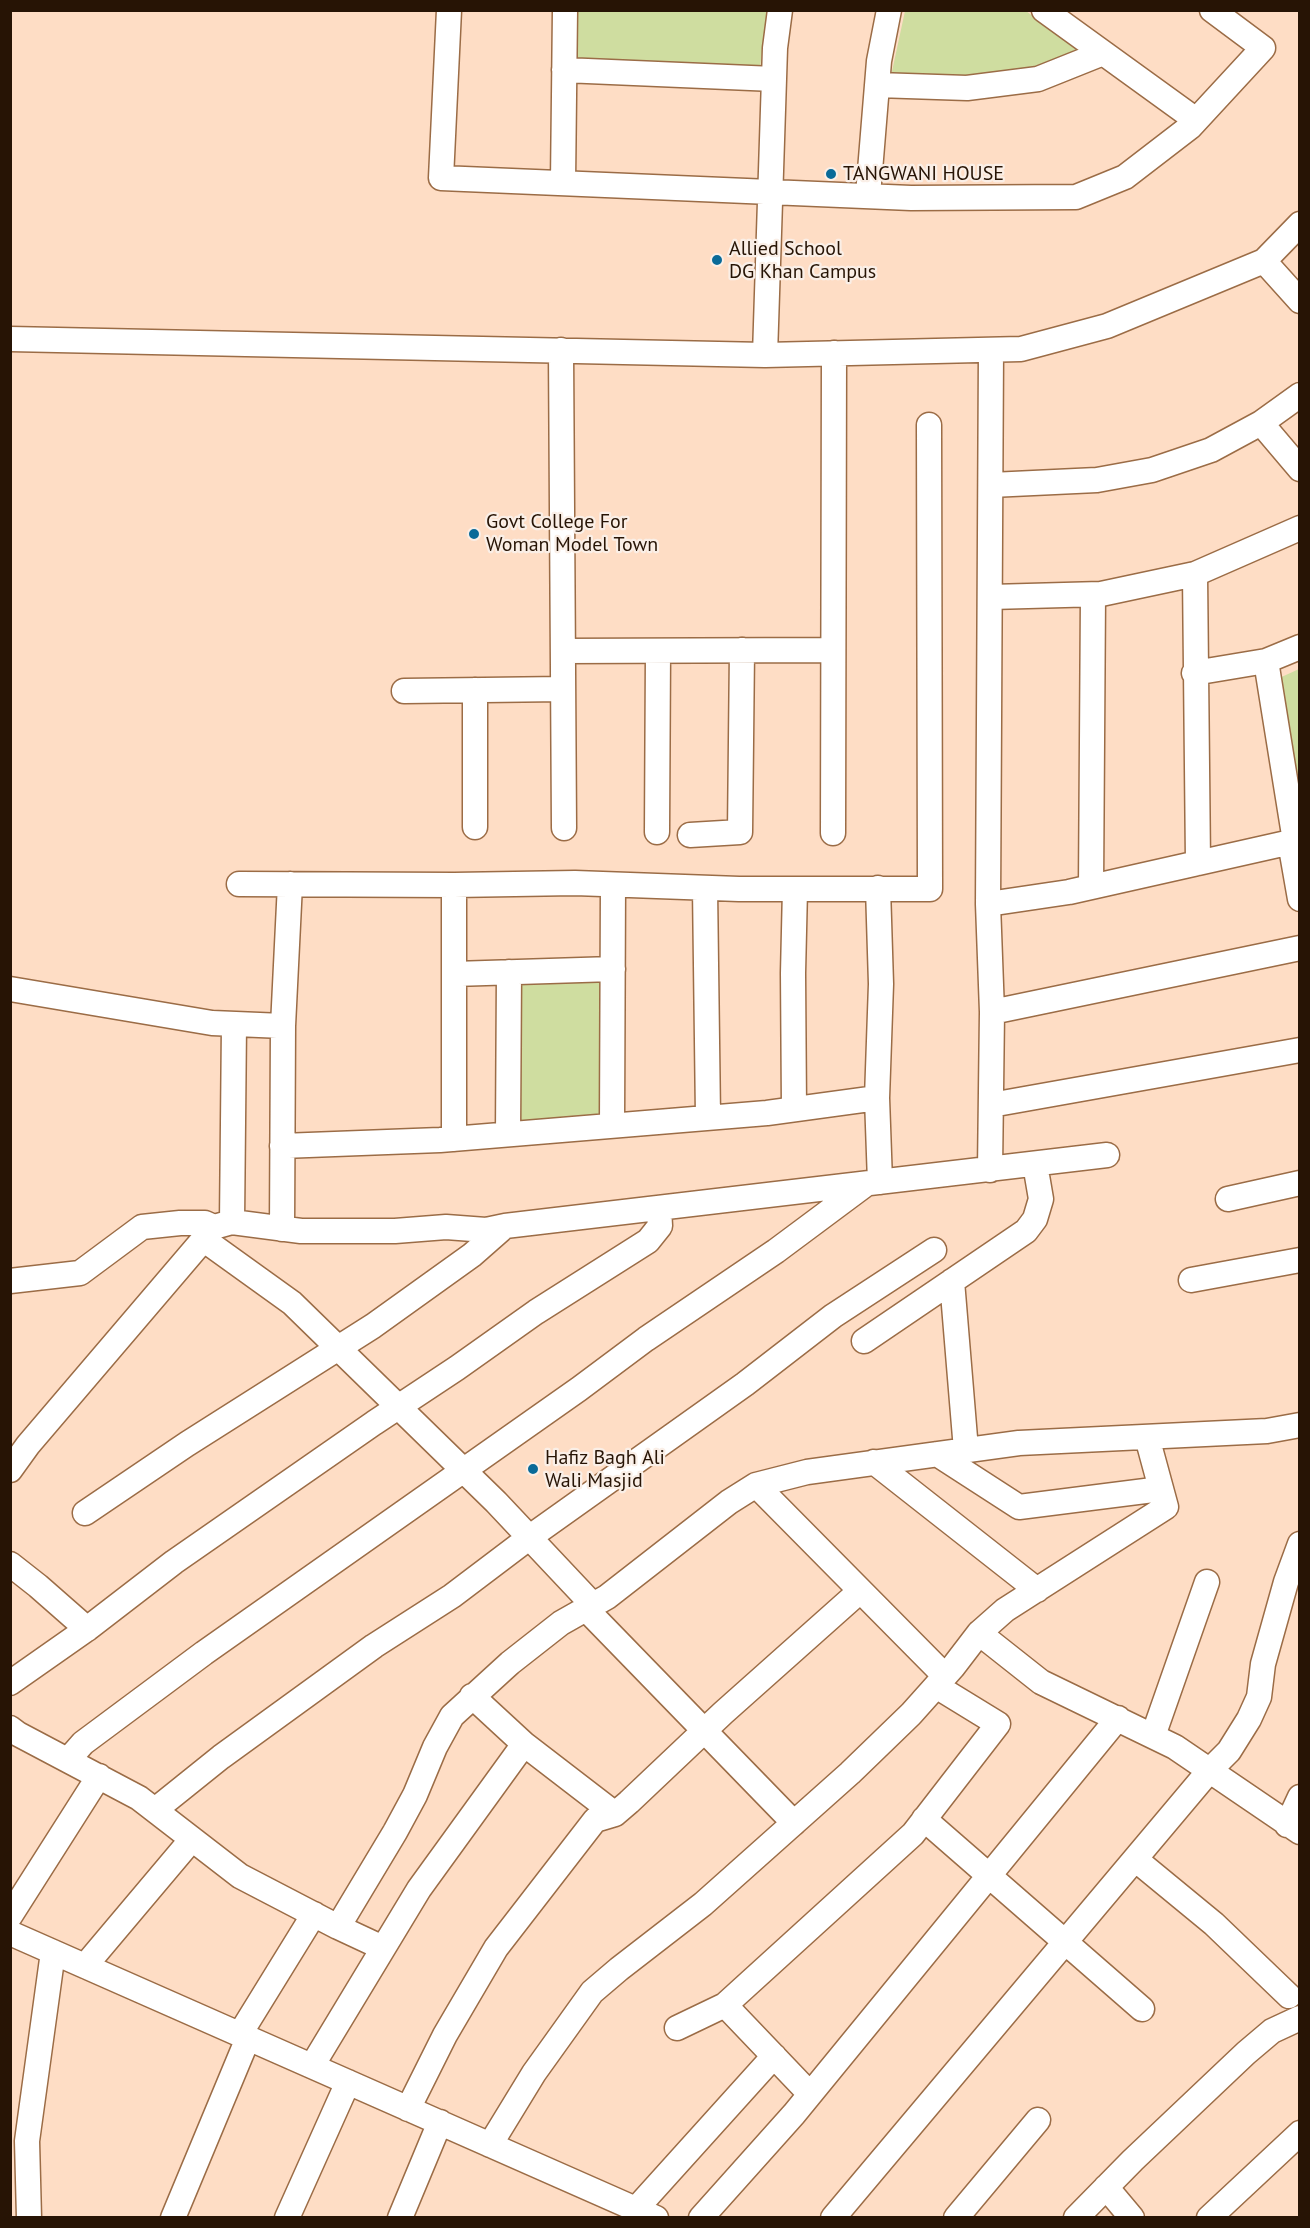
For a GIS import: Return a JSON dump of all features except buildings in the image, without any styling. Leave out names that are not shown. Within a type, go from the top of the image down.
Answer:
[{"type":"street","points":[[449,10],[441,178],[770,190],[911,198],[1076,197],[1125,177],[1196,120],[1263,48],[1212,10]]},
{"type":"street","points":[[563,182],[565,10]]},
{"type":"street","points":[[765,355],[775,48],[780,10]]},
{"type":"street","points":[[868,195],[876,85],[889,10]]},
{"type":"street","points":[[1044,10],[1196,120]]},
{"type":"street","points":[[876,85],[967,88],[1038,79],[1103,53]]},
{"type":"street","points":[[564,70],[774,79]]},
{"type":"street","points":[[13,343],[765,355],[1021,349],[1107,326],[1264,261],[1299,224]]},
{"type":"street","points":[[1264,261],[1299,301]]},
{"type":"street","points":[[561,350],[564,828]]},
{"type":"street","points":[[990,1170],[992,1012],[988,904],[991,350]]},
{"type":"street","points":[[832,833],[834,353]]},
{"type":"street","points":[[991,484],[1097,480],[1152,470],[1211,450],[1261,423],[1299,395]]},
{"type":"street","points":[[1261,423],[1299,469]]},
{"type":"street","points":[[239,884],[930,889],[929,426]]},
{"type":"street","points":[[991,597],[1093,595],[1194,574],[1299,528]]},
{"type":"street","points":[[1194,574],[1198,863]]},
{"type":"street","points":[[1091,887],[1093,595]]},
{"type":"street","points":[[1194,673],[1266,661],[1299,647]]},
{"type":"street","points":[[690,835],[740,832],[742,650]]},
{"type":"street","points":[[563,651],[833,650]]},
{"type":"street","points":[[657,832],[658,651]]},
{"type":"street","points":[[1266,661],[1295,841],[1299,899]]},
{"type":"street","points":[[404,691],[563,689]]},
{"type":"street","points":[[475,690],[475,827]]},
{"type":"street","points":[[988,904],[1091,887],[1295,841]]},
{"type":"street","points":[[282,1229],[283,1026],[290,884]]},
{"type":"street","points":[[454,885],[454,1139]]},
{"type":"street","points":[[612,1125],[613,885]]},
{"type":"street","points":[[705,888],[708,1117]]},
{"type":"street","points":[[873,1183],[881,984],[878,888]]},
{"type":"street","points":[[794,1109],[795,889]]},
{"type":"street","points":[[992,1012],[1299,948]]},
{"type":"street","points":[[454,974],[613,969]]},
{"type":"street","points":[[508,1134],[509,972]]},
{"type":"street","points":[[10,988],[212,1023],[283,1026]]},
{"type":"street","points":[[14,1457],[216,1229],[234,1024]]},
{"type":"street","points":[[991,1105],[1299,1050]]},
{"type":"street","points":[[282,1146],[454,1139],[794,1109],[877,1098]]},
{"type":"street","points":[[216,1229],[395,1231],[446,1227],[486,1230],[1107,1155]]},
{"type":"street","points":[[864,1341],[1026,1231],[1035,1219],[1041,1199],[1035,1164]]},
{"type":"street","points":[[68,1760],[83,1743],[204,1653],[579,1389],[646,1339],[873,1183]]},
{"type":"street","points":[[1228,1199],[1299,1183]]},
{"type":"street","points":[[10,1683],[87,1629],[174,1562],[546,1305],[648,1241],[660,1226],[659,1208]]},
{"type":"street","points":[[10,1281],[80,1272],[142,1227],[180,1223],[205,1224],[216,1229],[530,1537],[703,1732],[794,1823]]},
{"type":"street","points":[[86,1513],[187,1444],[373,1326],[472,1256],[505,1226]]},
{"type":"street","points":[[155,1810],[264,1726],[374,1646],[452,1596],[833,1316],[934,1250]]},
{"type":"street","points":[[1191,1280],[1299,1260]]},
{"type":"street","points":[[952,1281],[966,1450]]},
{"type":"street","points":[[338,1927],[415,1795],[435,1747],[452,1716],[510,1663],[561,1623],[606,1597],[729,1502],[756,1485],[807,1472],[1019,1443],[1267,1431],[1299,1425]]},
{"type":"street","points":[[490,2145],[534,2073],[592,1992],[703,1904],[858,1765],[911,1714],[979,1633],[1005,1610],[1166,1507],[1147,1437]]},
{"type":"street","points":[[937,1454],[1019,1507],[1161,1489]]},
{"type":"street","points":[[874,1462],[1037,1590]]},
{"type":"street","points":[[677,2028],[725,2005],[913,1834],[998,1724],[940,1681],[860,1592],[756,1485]]},
{"type":"street","points":[[833,2217],[1135,1858],[1229,1750],[1249,1719],[1258,1697],[1263,1664],[1293,1585],[1299,1544]]},
{"type":"street","points":[[10,1564],[87,1629]]},
{"type":"street","points":[[1153,1736],[1207,1582]]},
{"type":"street","points":[[408,2109],[445,2035],[496,1948],[595,1820],[615,1814],[860,1592]]},
{"type":"street","points":[[979,1633],[1041,1682],[1175,1747],[1293,1829],[1299,1797]]},
{"type":"street","points":[[472,1696],[524,1744],[615,1814]]},
{"type":"street","points":[[701,2217],[810,2094],[1118,1718]]},
{"type":"street","points":[[10,1728],[139,1798],[240,1876],[383,1948]]},
{"type":"street","points":[[312,2066],[419,1889],[524,1744]]},
{"type":"street","points":[[10,1916],[99,1776]]},
{"type":"street","points":[[924,1820],[1142,2008]]},
{"type":"street","points":[[85,1966],[192,1839]]},
{"type":"street","points":[[1135,1858],[1294,1987],[1272,2031]]},
{"type":"street","points":[[172,2217],[244,2036],[314,1914]]},
{"type":"street","points":[[10,1933],[646,2213],[774,2056]]},
{"type":"street","points":[[29,2217],[27,2141],[53,1952]]},
{"type":"street","points":[[725,2005],[810,2094]]},
{"type":"street","points":[[1076,2217],[1246,2053],[1272,2031],[1299,2018]]},
{"type":"street","points":[[287,2217],[348,2082]]},
{"type":"street","points":[[956,2217],[1038,2120]]},
{"type":"street","points":[[400,2217],[440,2122]]},
{"type":"street","points":[[1209,2217],[1299,2133]]},
{"type":"street","points":[[1106,2187],[1132,2217]]},
{"type":"green space","points":[[578,11],[767,11],[760,68],[576,58]]},
{"type":"green space","points":[[905,11],[1026,11],[1077,49],[1035,69],[982,79],[891,76]]},
{"type":"green space","points":[[1299,669],[1299,803],[1275,680]]},
{"type":"green space","points":[[516,978],[603,978],[605,1117],[514,1124]]},
{"type":"place","name":"TANGWANI HOUSE","points":[[831,174]]},
{"type":"place","name":"Allied School DG Khan Campus","points":[[717,260]]},
{"type":"place","name":"Govt College For Woman Model Town","points":[[474,534]]},
{"type":"place","name":"Hafiz Bagh Ali Wali Masjid","points":[[533,1469]]}]
